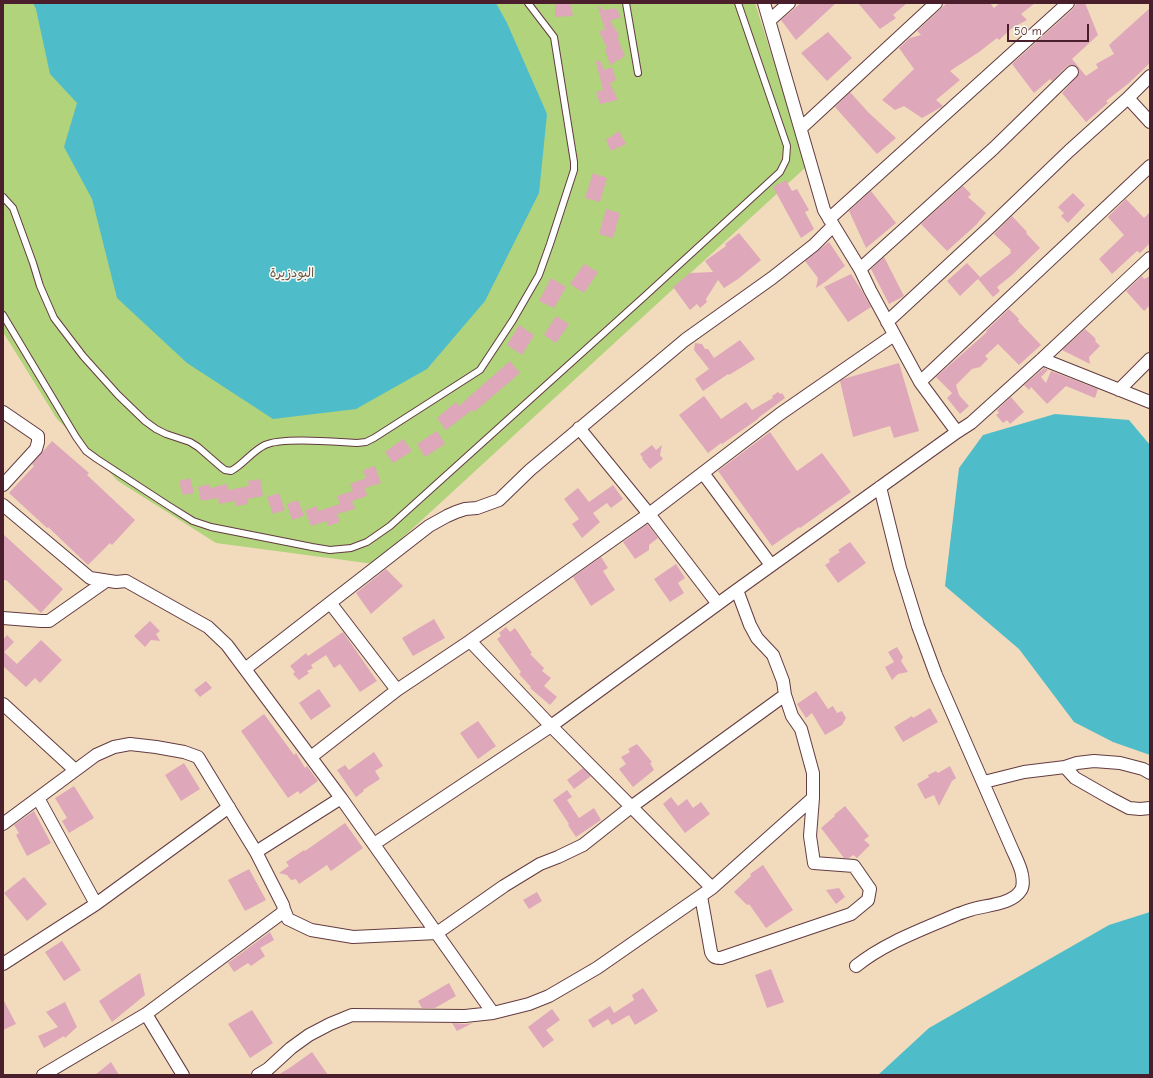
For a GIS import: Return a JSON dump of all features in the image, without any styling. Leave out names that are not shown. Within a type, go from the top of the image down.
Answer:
[{"type":"street","points":[[764,3],[821,202],[831,223],[860,269],[920,382],[957,432]]},
{"type":"street","points":[[770,20],[789,3]]},
{"type":"street","points":[[801,128],[936,3]]},
{"type":"street","points":[[246,669],[429,526],[456,512],[477,508],[498,500],[579,428],[685,340],[772,278],[814,245],[831,223],[1068,3]]},
{"type":"street","points":[[860,269],[994,148],[1072,72]]},
{"type":"street","points":[[887,322],[1150,76]]},
{"type":"street","points":[[1128,98],[1150,122]]},
{"type":"street","points":[[920,382],[1150,166]]},
{"type":"street","points":[[374,844],[550,726],[880,487],[971,423],[1150,258]]},
{"type":"street","points":[[311,757],[397,690],[470,641],[649,514],[780,414],[894,335]]},
{"type":"street","points":[[1042,359],[1150,402]]},
{"type":"street","points":[[1119,390],[1150,359]]},
{"type":"street","points":[[3,412],[38,436],[36,449],[3,485]]},
{"type":"street","points":[[579,428],[649,514],[718,604]]},
{"type":"street","points":[[703,473],[771,566]]},
{"type":"street","points":[[856,966],[881,948],[970,910],[1001,903],[1011,899],[1022,889],[1022,874],[984,782],[936,674],[918,626],[900,568],[880,487]]},
{"type":"street","points":[[3,505],[90,578],[106,581],[126,581],[208,627],[227,645],[341,798],[493,1013]]},
{"type":"street","points":[[3,618],[41,622],[49,621],[106,581]]},
{"type":"street","points":[[701,896],[711,952],[716,958],[721,958],[851,914],[868,900],[870,889],[854,866],[814,863],[810,836],[813,773],[801,729],[792,716],[785,695],[784,681],[773,655],[757,638],[750,625],[737,590]]},
{"type":"street","points":[[331,604],[397,690]]},
{"type":"street","points":[[470,641],[550,726],[712,888]]},
{"type":"street","points":[[3,824],[96,755],[114,747],[130,744],[184,752],[198,757],[256,852],[283,904],[288,919],[311,930],[353,936],[437,933],[504,886],[540,864],[583,845],[631,807],[785,695]]},
{"type":"street","points":[[3,704],[75,770]]},
{"type":"street","points":[[984,782],[1024,772],[1065,768],[1077,763],[1094,761],[1120,763],[1143,770],[1150,774]]},
{"type":"street","points":[[1065,768],[1075,778],[1129,808],[1150,808]]},
{"type":"street","points":[[38,798],[96,904]]},
{"type":"street","points":[[256,852],[341,798]]},
{"type":"street","points":[[258,1075],[268,1069],[291,1048],[309,1035],[352,1015],[465,1016],[493,1013],[529,1004],[549,996],[597,968],[712,888],[813,798]]},
{"type":"street","points":[[3,964],[96,904],[229,807]]},
{"type":"street","points":[[43,1075],[146,1014],[282,913],[284,909]]},
{"type":"street","points":[[146,1014],[183,1075]]},
{"type":"lane","points":[[3,197],[13,208],[34,263],[40,286],[57,323],[83,356],[118,395],[156,429],[198,446],[221,467],[225,470],[231,471],[250,455],[265,445],[272,443],[299,441],[366,442],[480,370],[513,320],[539,275],[574,166],[554,37],[528,3]]},
{"type":"lane","points":[[626,3],[638,73]]},
{"type":"lane","points":[[3,315],[76,437],[86,451],[169,506],[194,521],[211,527],[312,547],[330,550],[351,548],[368,542],[390,526],[640,301],[780,172],[786,160],[787,146],[738,3]]},
{"type":"green space","name":"البودزيرة","points":[[3,3],[755,3],[807,166],[374,564],[216,543],[118,481],[57,419],[3,332]]},
{"type":"water","points":[[33,3],[496,3],[507,23],[547,114],[539,193],[485,301],[427,369],[356,409],[273,419],[187,363],[117,298],[92,199],[64,147],[77,103],[50,74],[36,9]]},
{"type":"water","points":[[1055,414],[1129,420],[1150,445],[1150,755],[1113,742],[1074,722],[1019,649],[945,586],[959,468],[983,435]]},
{"type":"water","points":[[1150,912],[1150,1075],[878,1075],[929,1028],[1109,925]]},
{"type":"building","points":[[555,3],[570,3],[573,16],[555,17]]},
{"type":"building","points":[[801,3],[836,3],[796,40],[781,20]]},
{"type":"building","points":[[858,3],[907,3],[893,15],[896,18],[880,29]]},
{"type":"building","points":[[947,3],[990,3],[994,8],[1000,3],[1035,3],[1021,14],[1027,20],[1012,28],[999,40],[997,38],[950,71],[960,80],[936,100],[943,106],[922,118],[904,106],[895,110],[882,100],[914,69],[899,48],[910,38],[921,35],[917,31]]},
{"type":"building","points":[[1077,3],[1085,3],[1098,35],[1072,59],[1086,76],[1098,68],[1096,64],[1114,54],[1109,45],[1150,8],[1150,63],[1129,83],[1106,101],[1108,103],[1086,122],[1062,93],[1079,74],[1077,67],[1071,65],[1067,66],[1052,81],[1050,79],[1034,93],[1012,64],[1073,9]]},
{"type":"building","points":[[600,6],[603,10],[616,8],[621,17],[610,21],[620,36],[617,37],[625,56],[610,65],[605,49],[607,48],[599,31],[605,30],[598,7]]},
{"type":"building","points":[[828,32],[852,58],[827,81],[801,53]]},
{"type":"building","points":[[600,60],[604,70],[612,67],[616,80],[610,83],[618,100],[600,104],[596,92],[603,90],[596,62]]},
{"type":"building","points":[[850,92],[868,112],[896,138],[877,154],[835,107]]},
{"type":"building","points":[[619,131],[626,144],[611,151],[606,140]]},
{"type":"building","points":[[593,173],[607,178],[600,202],[585,198]]},
{"type":"building","points":[[786,180],[792,191],[797,189],[809,210],[805,212],[814,229],[801,238],[773,187]]},
{"type":"building","points":[[963,186],[971,194],[968,197],[986,213],[976,225],[947,251],[921,224]]},
{"type":"building","points":[[871,191],[896,223],[866,248],[849,211]]},
{"type":"building","points":[[1073,193],[1085,205],[1068,223],[1061,216],[1064,213],[1058,207]]},
{"type":"building","points":[[1126,199],[1144,218],[1150,212],[1150,243],[1140,253],[1137,251],[1112,274],[1099,259],[1124,235],[1108,217]]},
{"type":"building","points":[[606,209],[620,213],[613,238],[599,234]]},
{"type":"building","points":[[1012,216],[1040,248],[997,287],[1000,291],[993,297],[978,279],[1011,253],[1011,250],[994,234]]},
{"type":"building","points":[[739,233],[761,260],[738,279],[724,288],[718,280],[706,299],[707,302],[700,308],[697,304],[690,310],[673,287],[690,273],[713,272],[705,261],[726,246],[725,244]]},
{"type":"building","points":[[829,242],[845,266],[816,288],[818,278],[805,261]]},
{"type":"building","points":[[884,257],[904,296],[889,304],[871,269]]},
{"type":"building","points":[[967,263],[980,277],[960,296],[947,281]]},
{"type":"building","points":[[584,264],[598,272],[584,293],[570,284]]},
{"type":"building","points":[[851,274],[871,307],[848,322],[824,287]]},
{"type":"building","points":[[1142,276],[1144,279],[1150,276],[1150,305],[1144,311],[1126,291]]},
{"type":"building","points":[[551,278],[566,287],[554,308],[539,301]]},
{"type":"building","points":[[1009,309],[1019,319],[1018,321],[1041,345],[1019,365],[998,344],[985,356],[988,359],[980,367],[972,369],[956,385],[959,395],[969,406],[960,414],[947,398],[952,393],[936,377],[987,332],[986,331]]},
{"type":"building","points":[[556,316],[569,324],[556,343],[544,335]]},
{"type":"building","points":[[519,325],[534,335],[522,355],[507,345]]},
{"type":"building","points":[[1085,329],[1094,337],[1096,340],[1095,341],[1100,346],[1089,357],[1090,364],[1062,350]]},
{"type":"building","points":[[740,340],[755,359],[729,375],[728,374],[703,391],[695,379],[709,369],[694,350],[695,343],[702,344],[705,349],[708,349],[714,358]]},
{"type":"building","points":[[510,361],[520,373],[474,412],[472,410],[446,430],[437,418],[456,402],[459,406]]},
{"type":"building","points":[[899,363],[919,431],[894,438],[890,426],[853,437],[840,381]]},
{"type":"building","points":[[1044,368],[1048,370],[1041,377],[1046,383],[1051,371],[1098,389],[1095,398],[1066,386],[1047,404],[1031,387],[1029,390],[1024,385]]},
{"type":"building","points":[[778,392],[780,394],[782,393],[785,398],[758,419],[708,453],[679,415],[704,396],[721,419],[746,402],[752,410],[773,398],[772,396]]},
{"type":"building","points":[[1011,397],[1024,412],[1010,424],[1007,420],[1003,423],[996,415],[999,413],[997,410]]},
{"type":"building","points":[[437,431],[445,444],[425,457],[417,444]]},
{"type":"building","points":[[770,432],[797,471],[822,453],[851,492],[772,546],[718,471]]},
{"type":"building","points":[[403,439],[412,451],[393,463],[385,452]]},
{"type":"building","points":[[52,441],[89,473],[87,475],[135,520],[112,545],[110,543],[88,565],[9,493],[34,466],[32,464]]},
{"type":"building","points":[[652,445],[656,450],[662,445],[660,455],[663,459],[650,469],[640,454]]},
{"type":"building","points":[[375,466],[381,483],[365,488],[367,496],[352,501],[355,509],[337,514],[340,522],[328,526],[327,521],[311,526],[305,510],[317,506],[318,511],[340,504],[337,496],[353,491],[350,484],[366,478],[363,470]]},
{"type":"building","points":[[190,478],[194,493],[183,495],[179,481]]},
{"type":"building","points":[[260,479],[263,496],[247,499],[248,504],[236,506],[235,501],[219,504],[218,498],[201,501],[198,487],[209,484],[210,488],[227,484],[228,490],[249,486],[248,481]]},
{"type":"building","points":[[613,485],[623,499],[611,508],[607,503],[593,513],[600,522],[582,538],[572,524],[579,519],[564,499],[578,488],[589,502]]},
{"type":"building","points":[[279,493],[285,510],[273,514],[267,497]]},
{"type":"building","points":[[298,500],[304,516],[292,520],[287,504]]},
{"type":"building","points":[[647,524],[658,538],[649,545],[649,550],[635,559],[623,542]]},
{"type":"building","points":[[3,534],[63,589],[41,613],[6,580],[3,580]]},
{"type":"building","points":[[850,542],[866,563],[838,583],[825,565],[830,562],[829,559],[840,552],[838,550]]},
{"type":"building","points":[[601,557],[608,568],[603,571],[615,590],[591,606],[573,577]]},
{"type":"building","points":[[676,564],[685,578],[678,583],[684,593],[670,602],[654,579]]},
{"type":"building","points":[[386,569],[403,586],[371,614],[356,593]]},
{"type":"building","points":[[434,619],[445,638],[413,656],[402,638]]},
{"type":"building","points":[[150,621],[160,631],[156,634],[160,641],[151,640],[145,647],[134,636]]},
{"type":"building","points":[[506,627],[510,632],[515,628],[532,653],[530,654],[544,668],[542,671],[551,678],[544,686],[557,697],[550,705],[530,688],[531,687],[519,674],[521,672],[497,639],[501,636],[499,633]]},
{"type":"building","points":[[343,632],[377,681],[360,692],[340,664],[334,668],[326,655],[311,665],[313,668],[307,671],[309,673],[299,680],[293,674],[295,672],[290,666],[306,653],[308,656]]},
{"type":"building","points":[[7,635],[14,642],[4,652],[17,664],[41,640],[62,660],[40,683],[35,678],[26,687],[3,666],[3,640]]},
{"type":"building","points":[[897,647],[903,657],[901,661],[908,672],[898,674],[892,680],[885,667],[894,662],[888,652]]},
{"type":"building","points":[[206,681],[212,688],[200,697],[194,690]]},
{"type":"building","points":[[319,689],[331,706],[311,720],[299,703]]},
{"type":"building","points":[[816,691],[828,709],[833,706],[837,713],[842,711],[846,718],[842,725],[825,735],[812,713],[806,718],[797,704]]},
{"type":"building","points":[[930,708],[938,722],[903,742],[894,727],[912,716],[913,718]]},
{"type":"building","points":[[264,714],[294,755],[296,753],[305,768],[307,766],[318,781],[300,794],[298,791],[288,798],[241,731]]},
{"type":"building","points":[[478,721],[496,746],[478,759],[460,733]]},
{"type":"building","points":[[637,744],[652,762],[650,763],[654,770],[633,787],[619,769],[626,764],[621,757],[630,752],[628,749]]},
{"type":"building","points":[[374,752],[383,766],[375,771],[380,779],[363,790],[364,791],[356,797],[337,770],[345,765],[349,770]]},
{"type":"building","points":[[184,763],[200,789],[181,801],[165,775]]},
{"type":"building","points":[[950,766],[956,778],[952,781],[939,806],[934,795],[925,799],[917,784],[929,777],[928,775],[936,771],[938,773]]},
{"type":"building","points":[[583,768],[591,776],[574,789],[567,780]]},
{"type":"building","points":[[74,786],[94,818],[69,833],[62,821],[67,818],[55,798]]},
{"type":"building","points":[[567,790],[572,797],[567,800],[579,818],[594,808],[601,820],[576,837],[553,800]]},
{"type":"building","points":[[671,797],[678,806],[687,799],[693,808],[701,802],[710,814],[685,833],[663,804]]},
{"type":"building","points":[[845,806],[869,836],[864,840],[870,845],[857,858],[853,855],[849,858],[844,858],[821,828]]},
{"type":"building","points":[[34,811],[51,843],[27,856],[16,835],[19,833],[14,825]]},
{"type":"building","points":[[345,823],[363,848],[331,871],[327,865],[299,884],[296,879],[291,880],[287,875],[279,873],[289,866],[286,862],[304,850],[305,851]]},
{"type":"building","points":[[763,865],[793,910],[766,928],[749,904],[747,905],[734,892],[751,876],[750,874]]},
{"type":"building","points":[[249,869],[266,900],[245,911],[228,880]]},
{"type":"building","points":[[24,877],[47,904],[27,921],[4,893]]},
{"type":"building","points":[[839,888],[845,897],[836,904],[826,890]]},
{"type":"building","points":[[537,892],[542,901],[529,909],[523,900]]},
{"type":"building","points":[[270,932],[274,940],[260,948],[265,956],[251,966],[248,963],[234,972],[228,963]]},
{"type":"building","points":[[62,941],[81,970],[64,981],[45,952]]},
{"type":"building","points":[[771,969],[784,1002],[767,1008],[755,975]]},
{"type":"building","points":[[140,973],[145,995],[112,1022],[99,1001]]},
{"type":"building","points":[[449,983],[456,996],[435,1008],[422,1008],[418,1001]]},
{"type":"building","points":[[643,988],[658,1011],[635,1025],[629,1015],[612,1025],[608,1019],[593,1028],[588,1020],[610,1006],[614,1013],[634,1000],[632,995]]},
{"type":"building","points":[[3,999],[16,1024],[3,1030]]},
{"type":"building","points":[[65,1002],[77,1027],[65,1038],[64,1036],[44,1048],[38,1036],[58,1027],[46,1012]]},
{"type":"building","points":[[552,1009],[560,1020],[546,1030],[554,1040],[543,1048],[528,1027]]},
{"type":"building","points":[[252,1010],[273,1043],[250,1058],[228,1024]]},
{"type":"building","points":[[452,1023],[465,1024],[473,1023],[457,1031]]},
{"type":"building","points":[[312,1052],[328,1075],[278,1075],[291,1067]]},
{"type":"building","points":[[111,1062],[119,1075],[95,1075]]}]
